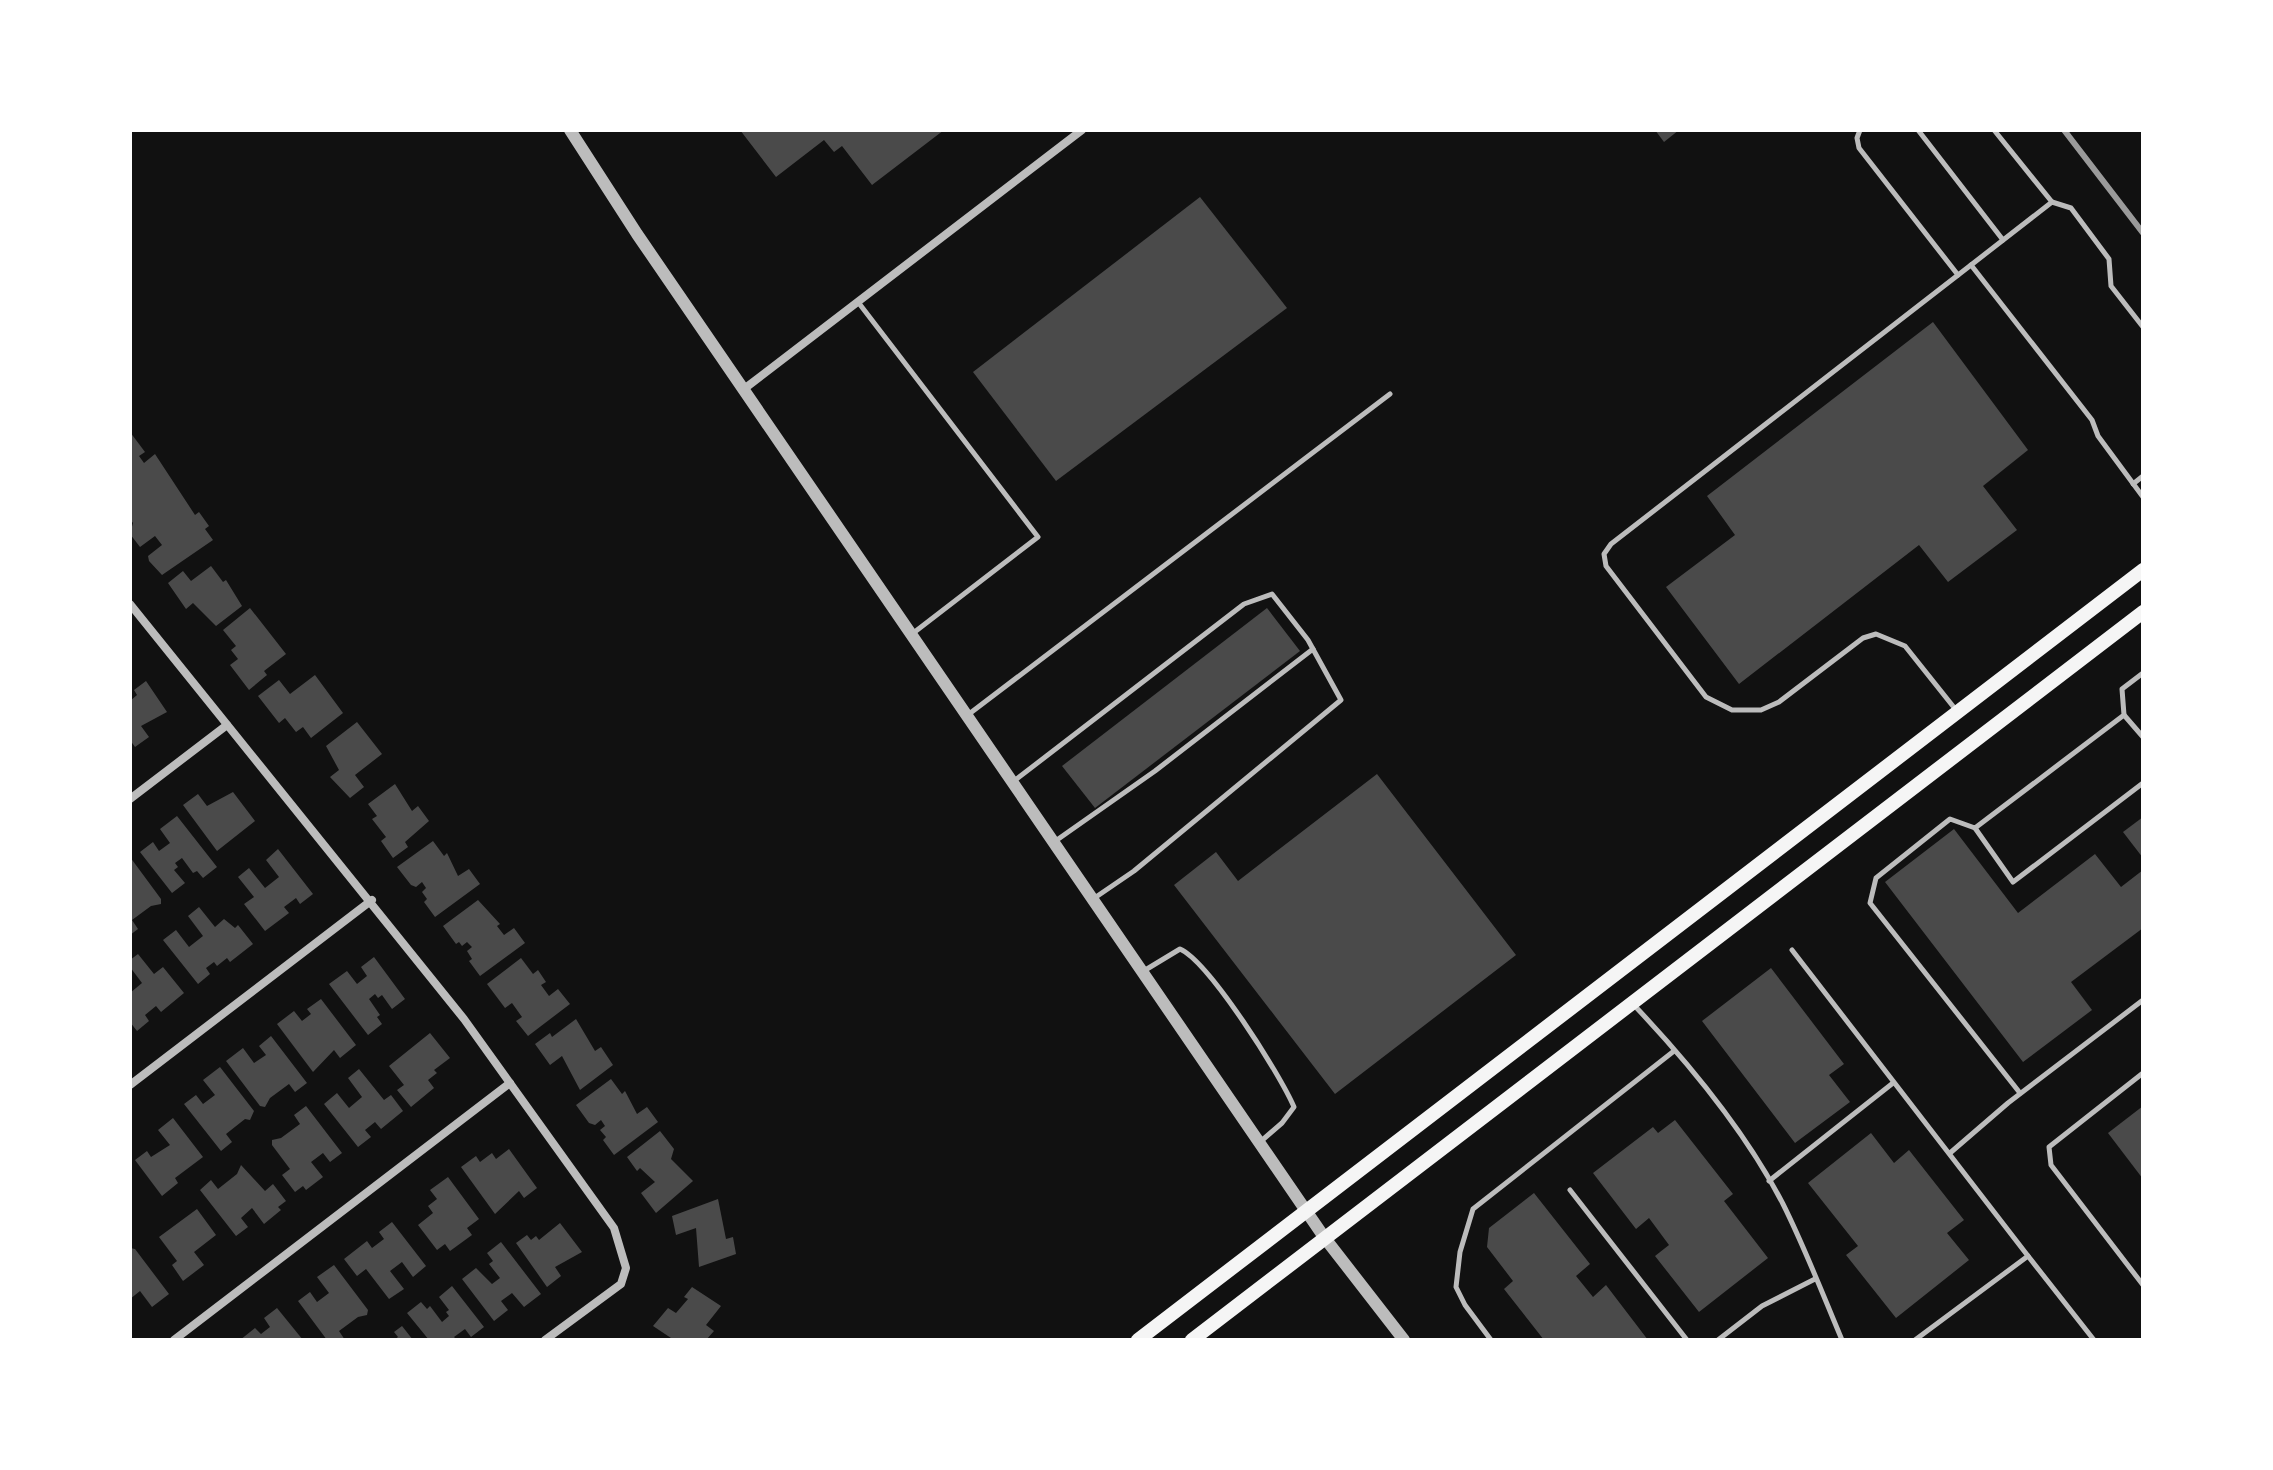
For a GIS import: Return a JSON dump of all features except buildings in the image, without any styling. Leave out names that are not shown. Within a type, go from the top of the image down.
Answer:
[{"type":"main road","points":[[1138,1340],[2143,570]]},
{"type":"main road","points":[[1192,1340],[2143,612]]},
{"type":"street","points":[[570,130],[966,716],[1324,1237],[1404,1340]]},
{"type":"street","points":[[744,389],[1082,130]]},
{"type":"street","points":[[130,604],[372,900],[614,1228],[626,1268],[621,1284],[545,1340]]},
{"type":"street","points":[[130,799],[227,725]]},
{"type":"street","points":[[130,1085],[372,900]]},
{"type":"street","points":[[174,1340],[510,1083]]},
{"type":"lane","points":[[1860,130],[1857,138],[1859,148],[1958,275]]},
{"type":"lane","points":[[1918,130],[2003,240]]},
{"type":"lane","points":[[1994,130],[2052,202],[2071,208],[2100,246],[2109,259],[2111,286],[2143,327]]},
{"type":"lane","points":[[1958,713],[1905,646],[1876,634],[1863,638],[1779,702],[1761,710],[1732,710],[1706,697],[1606,566],[1604,554],[1611,544],[2052,202]]},
{"type":"lane","points":[[1971,265],[2092,420],[2098,436],[2143,497]]},
{"type":"lane","points":[[858,302],[1038,537],[911,634]]},
{"type":"lane","points":[[966,716],[1390,394]]},
{"type":"lane","points":[[2133,484],[2143,476]]},
{"type":"lane","points":[[1012,782],[1244,604],[1272,594],[1313,649],[1341,700],[1134,871],[1093,900]]},
{"type":"lane","points":[[1054,842],[1155,771],[1313,649]]},
{"type":"lane","points":[[2143,673],[2122,689],[2124,715],[2143,737]]},
{"type":"lane","points":[[1975,828],[2124,715]]},
{"type":"lane","points":[[2020,1093],[1870,903],[1876,878],[1950,819],[1975,828],[2013,882],[2143,783]]},
{"type":"lane","points":[[1142,972],[1180,949],[1193,955],[1277,1074],[1294,1107],[1282,1123],[1259,1142]]},
{"type":"lane","points":[[1792,950],[2094,1340]]},
{"type":"lane","points":[[1950,1153],[2020,1093],[2143,1000]]},
{"type":"lane","points":[[1631,1003],[1674,1051],[1749,1148],[1783,1204],[1842,1340]]},
{"type":"lane","points":[[1491,1340],[1465,1305],[1456,1287],[1460,1252],[1473,1209],[1674,1051]]},
{"type":"lane","points":[[2143,1073],[2049,1147],[2051,1165],[2143,1285]]},
{"type":"lane","points":[[1769,1181],[1893,1083]]},
{"type":"lane","points":[[1570,1190],[1687,1340]]},
{"type":"lane","points":[[1915,1340],[2028,1256]]},
{"type":"lane","points":[[1718,1340],[1762,1306],[1815,1279]]},
{"type":"railway","points":[[2064,130],[2143,233]]}]
